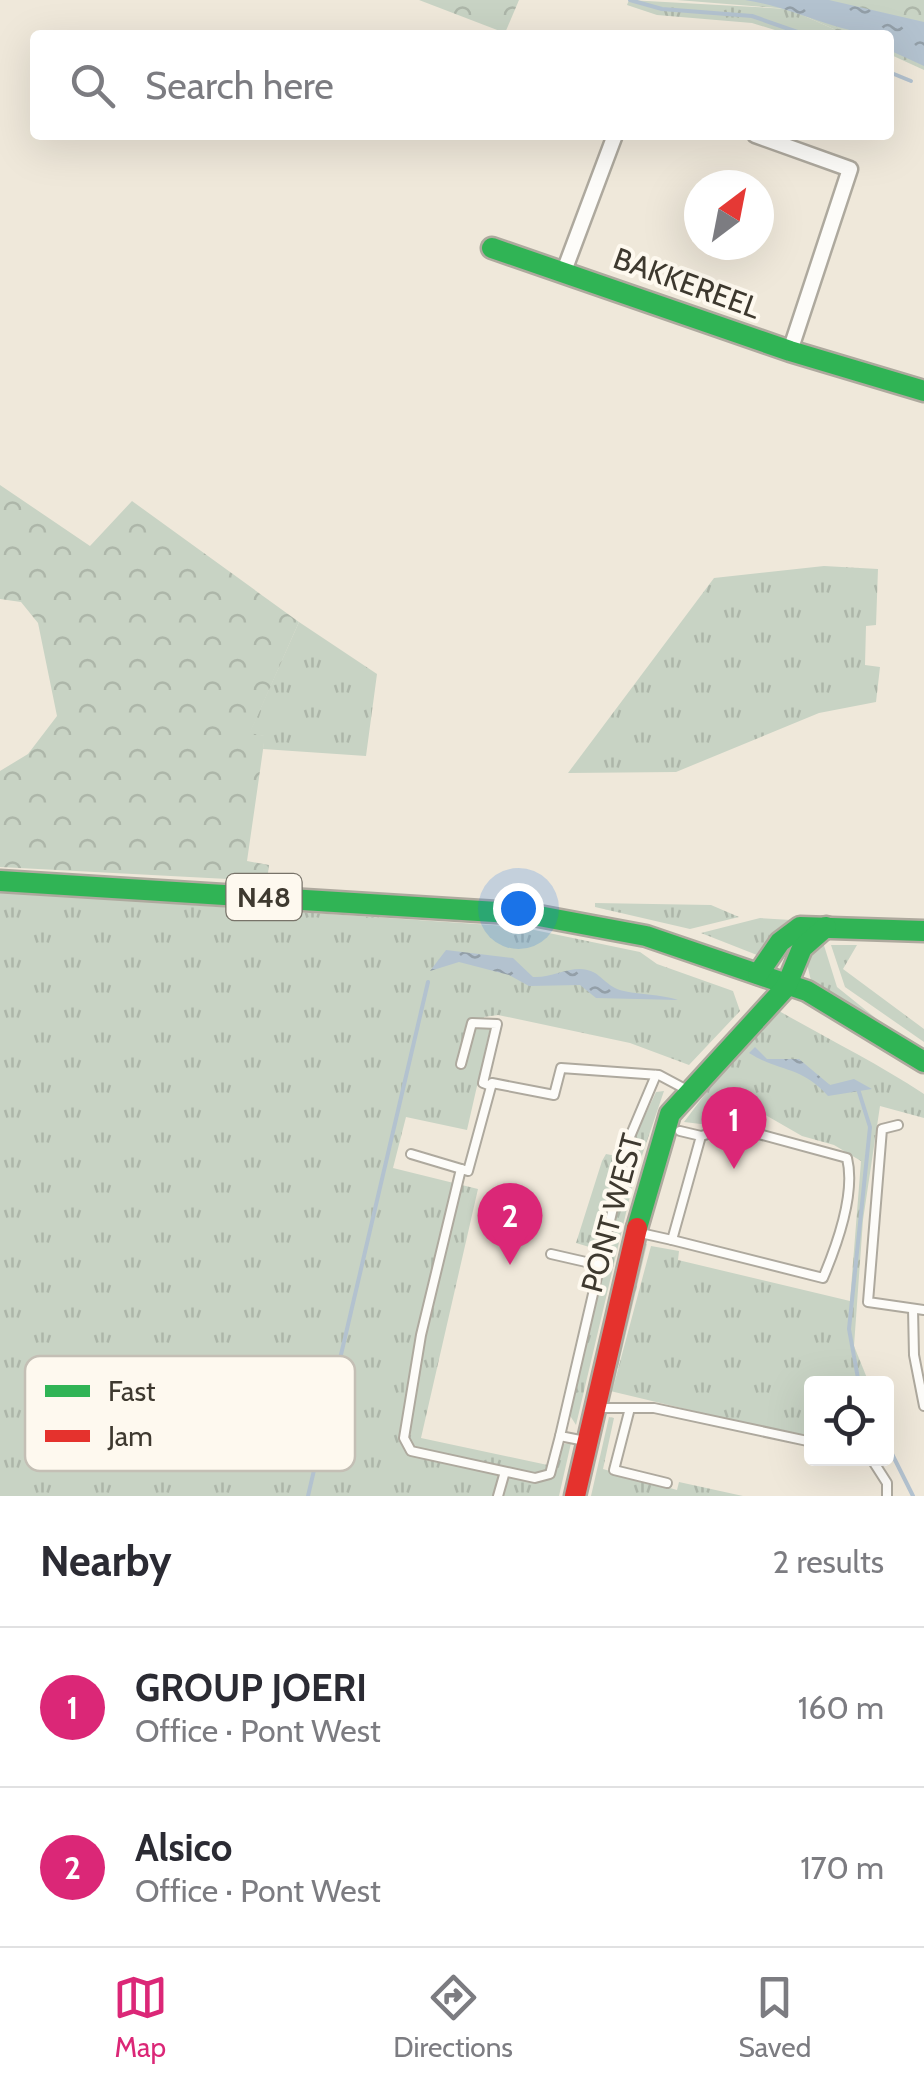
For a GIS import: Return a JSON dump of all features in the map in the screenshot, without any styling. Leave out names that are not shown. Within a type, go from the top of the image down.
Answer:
[{"type":"main road","name":"BAKKEREEL","points":[[492,248],[790,352],[924,391]]},
{"type":"main road","name":"N48","points":[[0,881],[528,914],[646,936],[786,986]]},
{"type":"main road","points":[[758,974],[792,931],[810,924],[922,924]]},
{"type":"main road","name":"PONT WEST","points":[[576,1496],[636,1232],[670,1114],[786,986],[802,948],[826,927]]},
{"type":"main road","points":[[786,986],[807,990],[924,1062]]},
{"type":"main road","points":[[786,986],[924,1079]]},
{"type":"street","name":"BAKKEREEL","points":[[564,271],[612,140]]},
{"type":"street","name":"BAKKEREEL","points":[[769,140],[850,169],[790,352]]},
{"type":"lane","points":[[461,1064],[472,1022],[497,1024],[483,1084],[554,1095],[561,1068],[656,1075],[689,1091]]},
{"type":"lane","points":[[461,1168],[421,1335],[404,1438],[411,1451],[504,1475],[534,1478],[550,1474],[629,1139],[656,1075]]},
{"type":"lane","points":[[412,1154],[468,1171],[491,1086]]},
{"type":"lane","points":[[898,1125],[882,1129],[868,1302],[924,1310]]},
{"type":"lane","points":[[636,1232],[823,1278],[836,1248],[851,1172],[848,1158],[734,1127],[701,1136],[680,1131]]},
{"type":"lane","points":[[672,1240],[701,1136]]},
{"type":"lane","points":[[551,1254],[600,1264]]},
{"type":"lane","points":[[913,1309],[914,1355],[924,1406]]},
{"type":"lane","points":[[595,1408],[654,1408],[804,1440]]},
{"type":"lane","points":[[630,1408],[614,1470],[666,1483]]},
{"type":"lane","points":[[560,1436],[588,1442]]},
{"type":"lane","points":[[875,1466],[887,1484],[887,1496]]},
{"type":"lane","points":[[498,1496],[504,1475]]},
{"type":"green space","points":[[419,0],[519,0],[506,30]]},
{"type":"green space","points":[[629,0],[789,9],[836,30],[775,30],[752,23],[657,15],[627,5]]},
{"type":"green space","points":[[677,0],[924,0],[924,70],[894,56],[894,30],[836,30],[789,9]]},
{"type":"green space","points":[[0,485],[90,546],[132,501],[299,622],[250,733],[265,736],[247,861],[269,865],[267,881],[0,867],[0,771],[28,754],[57,716],[38,623],[21,602],[0,599]]},
{"type":"green space","points":[[824,566],[878,569],[876,625],[866,626],[865,665],[880,667],[876,702],[819,713],[676,772],[568,773],[714,578]]},
{"type":"green space","points":[[299,622],[377,674],[366,756],[263,749],[264,736],[249,734]]},
{"type":"green space","points":[[0,892],[520,927],[640,952],[657,964],[733,991],[740,1011],[689,1065],[630,1043],[498,1015],[484,1017],[482,1028],[490,1029],[467,1130],[406,1117],[393,1168],[478,1189],[421,1438],[557,1467],[563,1444],[571,1443],[559,1496],[0,1496]]},
{"type":"green space","points":[[595,903],[711,905],[739,917],[690,929],[595,907]]},
{"type":"green space","points":[[760,918],[791,920],[791,924],[757,955],[701,933]]},
{"type":"green space","points":[[822,939],[837,987],[893,1032],[811,981],[806,959]]},
{"type":"green space","points":[[831,945],[857,945],[843,969],[924,1029],[924,1042],[845,987]]},
{"type":"green space","points":[[779,1011],[924,1094],[924,1118],[880,1106],[863,1220],[854,1346],[866,1376],[804,1376],[804,1437],[606,1390],[642,1243],[647,1244],[613,1388],[651,1246],[679,1251],[678,1260],[850,1301],[861,1161],[834,1145],[802,1136],[738,1099],[732,1108],[723,1103],[709,1125],[684,1122],[718,1077],[678,1119],[769,1016]]},
{"type":"green space","points":[[664,1091],[634,1179],[576,1425],[569,1414],[633,1141],[656,1092]]},
{"type":"green space","points":[[620,1144],[596,1249],[576,1243],[602,1161],[606,1154],[616,1156]]},
{"type":"green space","points":[[609,1417],[614,1418],[603,1469],[677,1490],[679,1482],[743,1496],[591,1496]]},
{"type":"water","points":[[745,0],[829,0],[924,22],[924,66],[894,52],[894,30],[849,30]]},
{"type":"water","points":[[446,950],[513,958],[533,977],[586,970],[621,990],[678,1000],[596,998],[580,985],[529,986],[509,975],[459,962],[430,971]]},
{"type":"water","points":[[755,1047],[767,1059],[799,1059],[830,1085],[854,1079],[872,1089],[828,1096],[799,1074],[749,1053]]},
{"type":"waterway","points":[[630,0],[662,9],[752,16],[792,30]]},
{"type":"waterway","points":[[894,74],[911,81]]},
{"type":"waterway","points":[[341,1356],[428,982]]},
{"type":"waterway","points":[[858,1376],[849,1329],[870,1127],[859,1092]]},
{"type":"waterway","points":[[894,1458],[913,1496]]},
{"type":"waterway","points":[[308,1496],[314,1471]]},
{"type":"traffic: fast","points":[[492,248],[790,351],[924,391]]},
{"type":"traffic: fast","points":[[0,881],[528,914],[646,936],[807,991],[924,1062]]},
{"type":"traffic: fast","points":[[758,974],[780,942],[800,927],[924,931]]},
{"type":"traffic: fast","points":[[637,1228],[670,1114],[786,987],[802,948],[826,927]]},
{"type":"traffic: jam","points":[[575,1496],[637,1228]]},
{"type":"place","name":"GROUP JOERI","points":[[734,1169]]},
{"type":"place","name":"Alsico","points":[[510,1265]]}]
